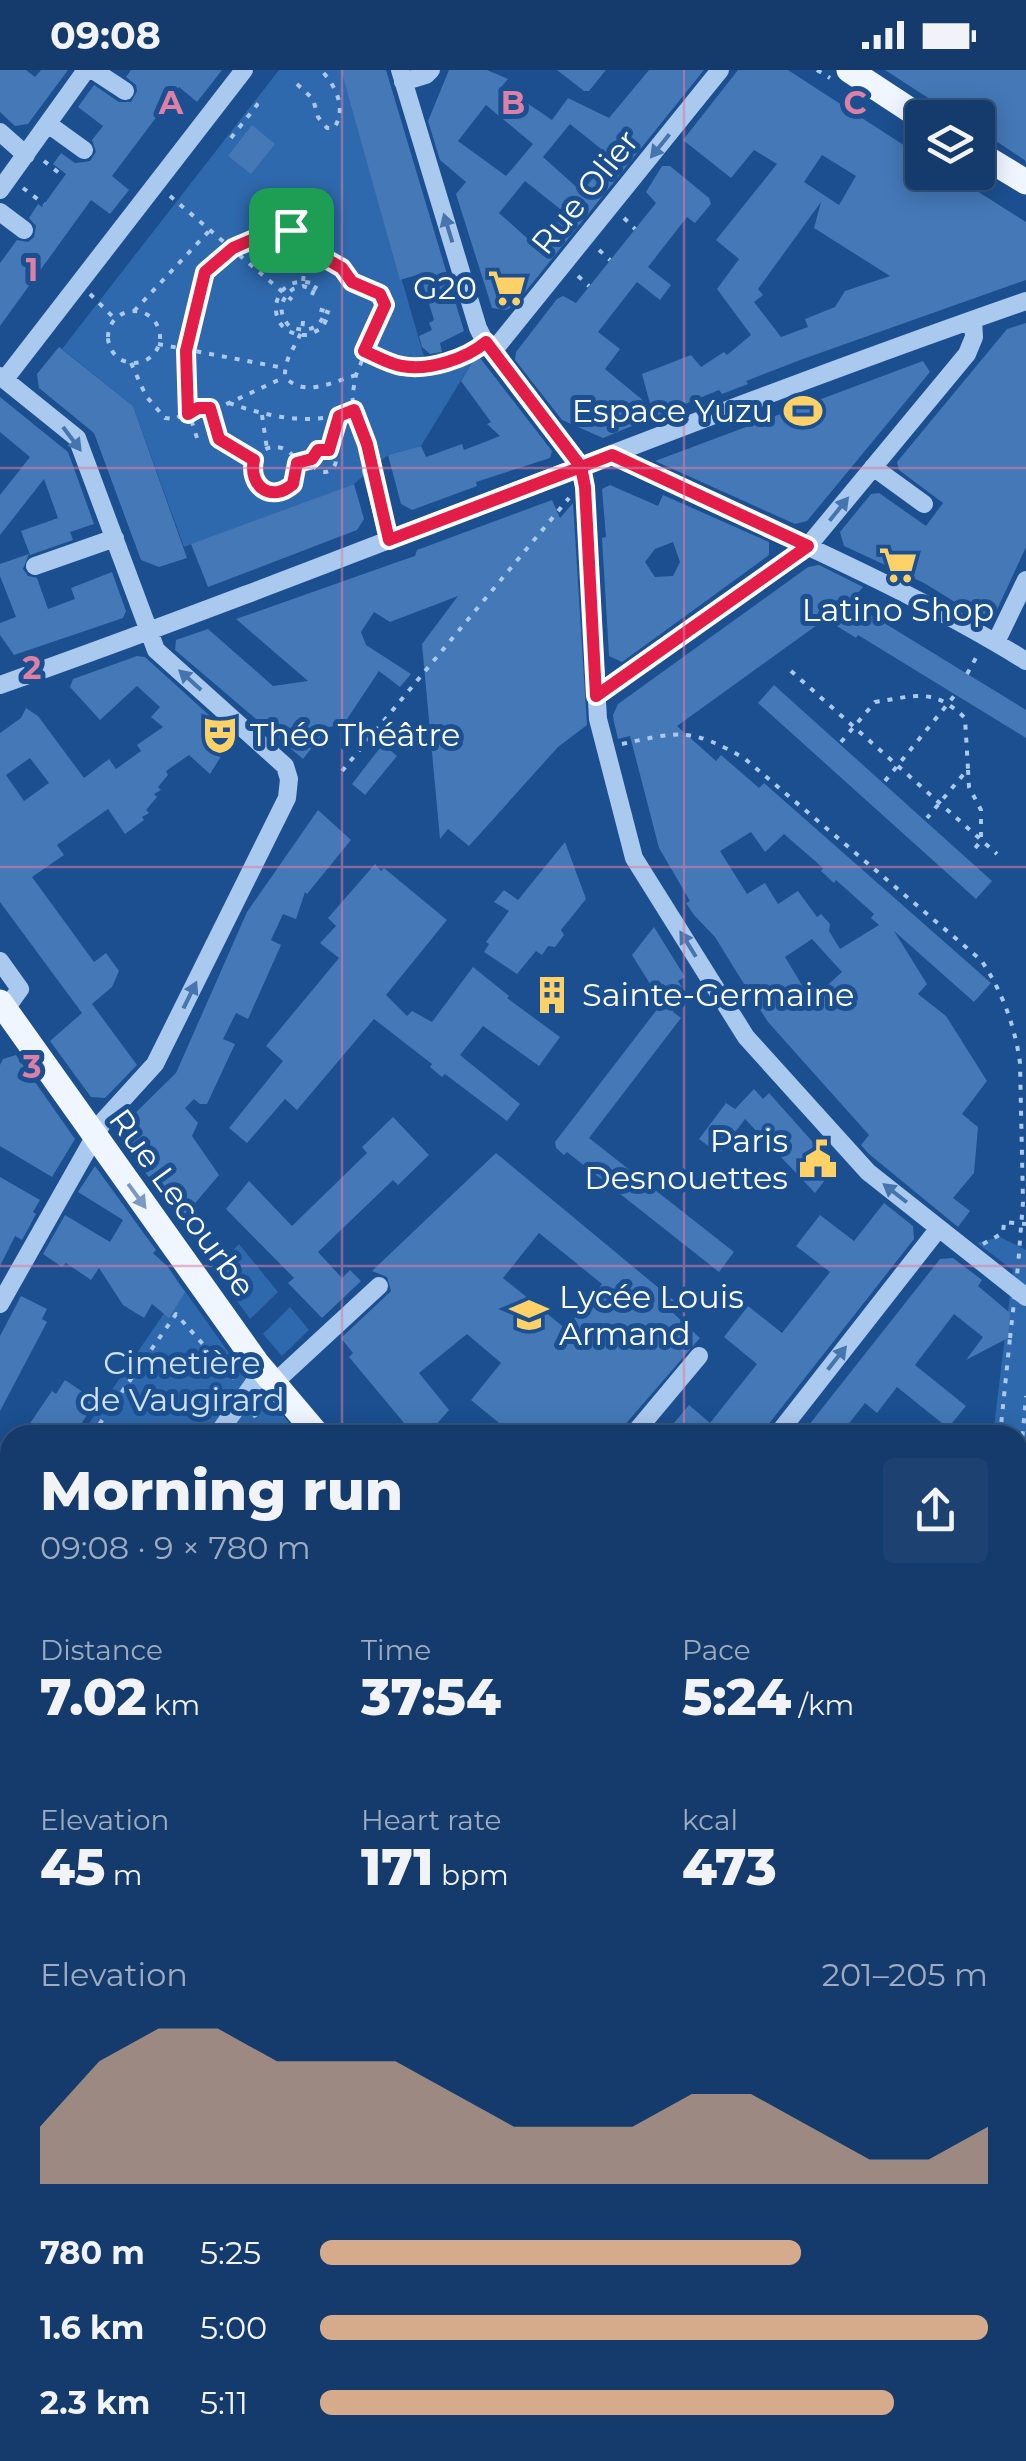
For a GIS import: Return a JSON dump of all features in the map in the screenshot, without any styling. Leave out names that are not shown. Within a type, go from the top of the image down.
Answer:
[{"type":"main road","points":[[849,70],[905,107]]},
{"type":"main road","points":[[995,163],[1026,182]]},
{"type":"main road","name":"Rue Lecourbe","points":[[4,1016],[94,1137],[259,1384],[306,1425]]},
{"type":"street","points":[[8,186],[45,128],[90,70],[125,91]]},
{"type":"street","points":[[0,1304],[104,1120],[155,1064],[287,798],[289,779],[285,766],[156,650],[77,438],[3,378],[244,70]]},
{"type":"street","points":[[430,70],[426,76],[402,76],[478,328],[581,467],[596,696],[634,858],[746,1037],[868,1172],[1026,1297]]},
{"type":"street","name":"Rue Olier","points":[[490,346],[720,70]]},
{"type":"street","points":[[45,128],[81,154]]},
{"type":"street","points":[[0,132],[26,155]]},
{"type":"street","points":[[0,212],[24,230]]},
{"type":"street","points":[[0,685],[150,633],[1026,301]]},
{"type":"street","points":[[596,696],[808,546],[967,354],[974,337],[974,320]]},
{"type":"street","points":[[612,455],[808,546],[1026,661]]},
{"type":"street","points":[[873,467],[924,504]]},
{"type":"street","points":[[371,470],[389,540]]},
{"type":"street","points":[[35,566],[115,538]]},
{"type":"street","points":[[996,642],[1026,580]]},
{"type":"street","points":[[0,961],[20,989],[4,1016]]},
{"type":"street","points":[[784,1425],[940,1228]]},
{"type":"street","points":[[225,1425],[259,1384],[378,1286]]},
{"type":"street","points":[[641,1425],[699,1356]]},
{"type":"path","points":[[297,84],[313,99],[318,117],[327,128],[334,128],[341,110],[335,90],[322,70]]},
{"type":"path","points":[[231,138],[258,105],[254,103]]},
{"type":"path","points":[[47,164],[64,177]]},
{"type":"path","points":[[8,186],[44,204]]},
{"type":"path","points":[[168,194],[292,300]]},
{"type":"path","points":[[620,215],[635,229]]},
{"type":"path","points":[[197,438],[188,414],[186,351],[205,272],[233,248],[284,226],[302,238],[307,248],[302,281]]},
{"type":"path","points":[[134,311],[156,324],[158,344],[147,360],[130,362],[116,356],[108,342],[110,326],[115,319],[134,311],[210,230]]},
{"type":"path","points":[[595,247],[610,260]]},
{"type":"path","points":[[307,248],[330,259],[352,282],[380,294],[385,305],[356,374],[354,410],[367,444],[371,470]]},
{"type":"path","points":[[575,272],[589,286]]},
{"type":"path","points":[[302,281],[317,285],[313,293],[299,287],[284,292],[302,281]]},
{"type":"path","points":[[284,292],[282,314],[289,326],[303,333]]},
{"type":"path","points":[[88,293],[115,319]]},
{"type":"path","points":[[318,310],[338,310]]},
{"type":"path","points":[[328,312],[290,348],[285,376],[305,389],[356,374]]},
{"type":"path","points":[[303,333],[304,321]]},
{"type":"path","points":[[158,344],[284,368]]},
{"type":"path","points":[[364,351],[396,365],[426,367],[490,346]]},
{"type":"path","points":[[130,362],[146,396],[165,418],[181,418],[198,408],[229,403],[285,376]]},
{"type":"path","points":[[229,403],[262,415],[299,419],[339,416],[354,410]]},
{"type":"path","points":[[210,408],[219,439],[254,460]]},
{"type":"path","points":[[262,415],[267,449]]},
{"type":"path","points":[[312,459],[316,469],[328,471],[335,460],[329,450],[339,416]]},
{"type":"path","points":[[267,449],[284,450],[297,463],[293,484],[280,492],[272,493],[258,486],[254,479],[254,460],[267,449]]},
{"type":"path","points":[[297,463],[312,459],[318,450],[329,450]]},
{"type":"path","points":[[342,771],[572,494]]},
{"type":"path","points":[[967,674],[977,656]]},
{"type":"path","points":[[791,671],[996,854]]},
{"type":"path","points":[[841,742],[876,702],[928,694],[950,703],[965,718],[970,787],[980,810],[982,841],[971,853]]},
{"type":"path","points":[[885,781],[955,694]]},
{"type":"path","points":[[606,747],[670,733],[708,737],[744,758],[981,960],[998,984],[1019,1053],[1023,1126],[1023,1224],[1001,1425]]},
{"type":"path","points":[[927,818],[968,770]]},
{"type":"path","points":[[980,1248],[986,1240],[1003,1233],[1004,1222],[1023,1224]]},
{"type":"path","points":[[99,1425],[176,1314],[236,1383],[259,1384],[265,1425]]},
{"type":"path","points":[[1023,1425],[1026,1396]]},
{"type":"green space","points":[[279,70],[341,70],[425,360],[471,346],[477,354],[421,446],[388,455],[354,484],[184,547],[133,406],[62,349]]},
{"type":"green space","points":[[1000,1237],[1026,1250],[1026,1425],[994,1425],[1013,1270],[977,1243]]},
{"type":"green space","points":[[239,1244],[278,1292],[250,1319],[215,1270]]},
{"type":"green space","name":"Cimetière de Vaugirard","points":[[182,1287],[229,1353],[291,1425],[88,1425]]},
{"type":"green space","points":[[290,1307],[309,1330],[282,1356],[263,1334]]},
{"type":"building","points":[[0,70],[26,70],[35,77],[41,70],[68,70],[28,124],[15,126],[0,112]]},
{"type":"building","points":[[131,70],[222,70],[197,102],[179,87],[112,176],[129,190],[110,214],[91,200],[0,326],[0,263],[17,240],[28,242],[34,237],[36,226],[29,218],[66,174],[53,164],[61,153],[75,163],[90,161],[96,152],[92,140],[103,126],[78,107],[94,85],[119,102],[131,102],[137,91],[126,77]]},
{"type":"building","points":[[341,70],[386,70],[464,331],[440,343],[442,352],[430,354],[422,347],[419,336],[432,330],[429,323],[434,320],[420,274],[400,280]]},
{"type":"building","points":[[449,70],[487,70],[508,79],[502,86],[552,120],[568,98],[609,118],[649,70],[704,70],[514,306],[506,310],[492,308],[456,194],[466,182],[440,160],[428,121]],"holes":[[[486,105],[533,144],[506,176],[458,141]],[[570,124],[610,156],[582,192],[543,157]],[[525,181],[565,213],[538,248],[499,213]]]},
{"type":"building","points":[[557,70],[606,70],[589,91],[584,91]]},
{"type":"building","points":[[738,70],[788,70],[905,146],[905,190],[975,190],[1026,222],[1026,280],[803,359],[722,394],[719,390],[603,438],[562,420],[515,360],[516,352],[557,299],[563,296],[576,303],[656,203],[646,192],[662,166],[670,166],[709,198],[711,204],[695,223],[687,217],[648,267],[671,285],[660,300],[637,282],[598,332],[620,349],[605,369],[651,407],[642,374],[691,355],[701,367],[724,352],[727,355],[751,335],[717,289],[739,259],[716,240],[777,164],[754,150],[731,178],[683,140]],"holes":[[[822,155],[856,176],[839,205],[804,182]],[[821,202],[814,228],[890,276],[845,291],[835,307],[805,319],[808,327],[781,337],[754,302],[763,295],[758,289]]]},
{"type":"building","points":[[885,70],[1026,70],[1026,161],[995,140],[995,100],[931,100]]},
{"type":"building","points":[[252,125],[275,144],[251,174],[228,156]]},
{"type":"building","points":[[1026,323],[1026,547],[995,614],[981,618],[924,583],[844,546],[840,532],[871,494],[879,493],[926,526],[943,503],[899,470],[897,462],[1007,329]]},
{"type":"building","points":[[59,347],[133,406],[187,558],[159,567],[141,560],[94,433],[39,388],[37,374]]},
{"type":"building","points":[[477,354],[552,451],[550,458],[476,482],[477,486],[412,510],[401,504],[388,455],[421,446],[426,457],[462,444],[464,450],[500,436],[487,424],[491,422],[461,381]]},
{"type":"building","points":[[923,361],[930,372],[807,521],[795,524],[655,461]]},
{"type":"building","points":[[0,397],[68,452],[94,524],[70,532],[73,540],[30,555],[21,531],[58,518],[44,479],[0,535],[0,495],[30,457],[0,432]]},
{"type":"building","points":[[354,484],[364,519],[357,530],[208,587],[191,544]]},
{"type":"building","points":[[610,485],[658,506],[663,495],[769,542],[769,555],[622,662],[609,656],[602,489]],"holes":[[[673,542],[680,562],[673,576],[655,577],[645,562],[655,549]]]},
{"type":"building","points":[[552,500],[560,518],[573,503],[587,725],[558,747],[469,846],[448,829],[440,839],[422,644],[458,596],[390,622],[374,612],[361,632],[366,645],[411,674],[400,687],[379,671],[343,725],[328,727],[303,759],[175,650],[176,640],[208,629],[273,686],[308,681],[236,619],[415,556],[417,550]]},
{"type":"building","points":[[29,554],[23,569],[28,576],[37,578],[48,609],[75,599],[71,588],[112,572],[126,611],[123,618],[14,655],[0,635],[0,623],[16,617],[0,576],[0,564]]},
{"type":"building","points":[[819,565],[863,587],[850,602],[1026,710],[1026,738],[858,635],[856,638],[824,620],[677,726],[716,761],[721,755],[759,788],[764,783],[991,983],[974,1002],[894,931],[927,984],[918,994],[946,1016],[987,1081],[962,1114],[978,1127],[974,1173],[953,1198],[970,1211],[958,1227],[869,1154],[861,1145],[869,1135],[768,1022],[753,999],[749,1002],[744,984],[715,937],[686,903],[690,901],[659,848],[630,736],[618,739],[614,722],[618,704],[808,567]],"holes":[[[751,832],[765,852],[784,834],[823,868],[821,871],[834,883],[836,880],[874,914],[871,918],[879,925],[840,949],[829,931],[830,924],[821,914],[817,917],[798,891],[778,904],[765,883],[747,894],[720,851]],[[812,939],[842,972],[811,1000],[785,957]]]},
{"type":"building","points":[[137,656],[145,657],[233,737],[210,774],[189,755],[166,771],[168,775],[158,787],[161,790],[154,794],[157,797],[146,810],[149,813],[125,834],[108,809],[57,845],[64,855],[32,877],[94,962],[106,953],[119,971],[112,987],[92,1004],[137,1065],[105,1098],[91,1097],[50,1041],[82,1013],[0,902],[0,733],[21,718],[26,708],[38,716],[84,778],[109,759],[116,769],[141,751],[137,745],[163,727],[151,717],[160,707],[137,686],[100,720],[70,687],[73,679]],"holes":[[[30,758],[49,783],[24,801],[6,775]]]},
{"type":"building","points":[[774,685],[992,881],[976,899],[758,703]]},
{"type":"building","points":[[383,744],[397,756],[365,795],[352,784]]},
{"type":"building","points":[[318,810],[351,840],[305,892],[296,919],[283,914],[271,940],[281,945],[248,1019],[236,1013],[223,1039],[235,1044],[207,1104],[194,1099],[185,1108],[198,1123],[192,1136],[219,1175],[185,1215],[167,1189],[161,1195],[122,1139],[122,1126],[176,1073],[247,912]]},
{"type":"building","points":[[565,842],[586,899],[561,930],[564,935],[555,947],[548,946],[542,955],[536,951],[517,974],[484,952],[489,944],[486,942],[509,911],[494,902],[504,890],[518,900]]},
{"type":"building","points":[[375,864],[447,920],[386,995],[407,1016],[412,1011],[432,1022],[473,967],[560,1037],[539,1066],[483,1026],[460,1055],[520,1104],[507,1121],[445,1074],[442,1077],[430,1067],[432,1064],[374,1019],[297,1110],[285,1099],[247,1143],[229,1128],[283,1061],[266,1046],[339,958],[320,943],[336,926],[328,918]]},
{"type":"building","points":[[654,927],[685,977],[678,981],[687,995],[673,1012],[681,1018],[589,1138],[734,1252],[719,1272],[567,1152],[564,1155],[556,1148],[555,1142],[662,1003],[632,955]]},
{"type":"building","points":[[16,1055],[75,1139],[52,1177],[0,1146],[0,1065],[3,1059]]},
{"type":"building","points":[[754,1089],[763,1099],[769,1093],[835,1167],[815,1193],[745,1119],[719,1154],[699,1139],[726,1103],[735,1109]]},
{"type":"building","points":[[393,1117],[429,1155],[398,1185],[393,1180],[318,1252],[342,1278],[350,1270],[361,1281],[322,1318],[288,1283],[294,1278],[226,1209],[249,1181],[292,1226],[367,1153],[362,1147]]},
{"type":"building","name":"Lycée Louis Armand","points":[[496,1153],[678,1304],[672,1312],[700,1338],[625,1425],[508,1425],[499,1423],[471,1400],[501,1363],[467,1334],[419,1373],[449,1410],[436,1425],[406,1425],[349,1357],[353,1353],[341,1338],[391,1291],[387,1277],[372,1271]],"holes":[[[539,1233],[602,1284],[566,1329],[503,1278]]]},
{"type":"building","points":[[95,1166],[156,1250],[153,1253],[185,1292],[169,1318],[152,1304],[144,1318],[123,1305],[99,1268],[91,1280],[66,1263],[62,1267],[43,1254],[65,1215],[110,1242],[123,1220],[78,1192]]},
{"type":"building","points":[[0,1177],[40,1200],[22,1240],[15,1236],[0,1266]]},
{"type":"building","points":[[884,1203],[913,1226],[914,1239],[768,1425],[672,1425],[689,1405],[710,1423],[757,1364],[724,1337],[748,1306],[782,1333],[830,1272],[796,1246],[820,1215],[854,1241]]},
{"type":"building","points":[[953,1258],[982,1280],[978,1286],[1010,1313],[1008,1338],[966,1360],[983,1337],[954,1314],[915,1365],[966,1406],[950,1425],[944,1425],[897,1387],[877,1413],[865,1403],[848,1425],[809,1425],[940,1259]]},
{"type":"building","points":[[21,1296],[47,1309],[42,1319],[47,1322],[0,1411],[0,1336]]},
{"type":"building","points":[[65,1380],[96,1401],[80,1425],[29,1425],[52,1391],[56,1394]]},
{"type":"place","name":"G20","points":[[507,288]]},
{"type":"place","name":"Espace Yuzu","points":[[803,411]]},
{"type":"place","name":"Latino Shop","points":[[898,565]]},
{"type":"place","name":"Théo Théâtre","points":[[220,735]]},
{"type":"place","name":"Sainte-Germaine","points":[[552,995]]},
{"type":"place","name":"Paris Desnouettes","points":[[818,1159]]},
{"type":"place","name":"Lycée Louis Armand","points":[[529,1315]]},
{"type":"route","points":[[291,230],[284,226],[233,248],[205,272],[186,351],[188,414],[198,408],[210,408],[219,439],[254,460],[254,479],[264,491],[272,493],[293,484],[297,463],[312,459],[321,448],[329,450],[339,416],[354,410],[367,444],[389,540],[581,467],[596,696],[808,546],[612,455],[581,467],[486,342],[477,350],[426,367],[396,365],[364,351],[385,305],[380,294],[352,282],[342,268],[307,248],[291,230]]}]
